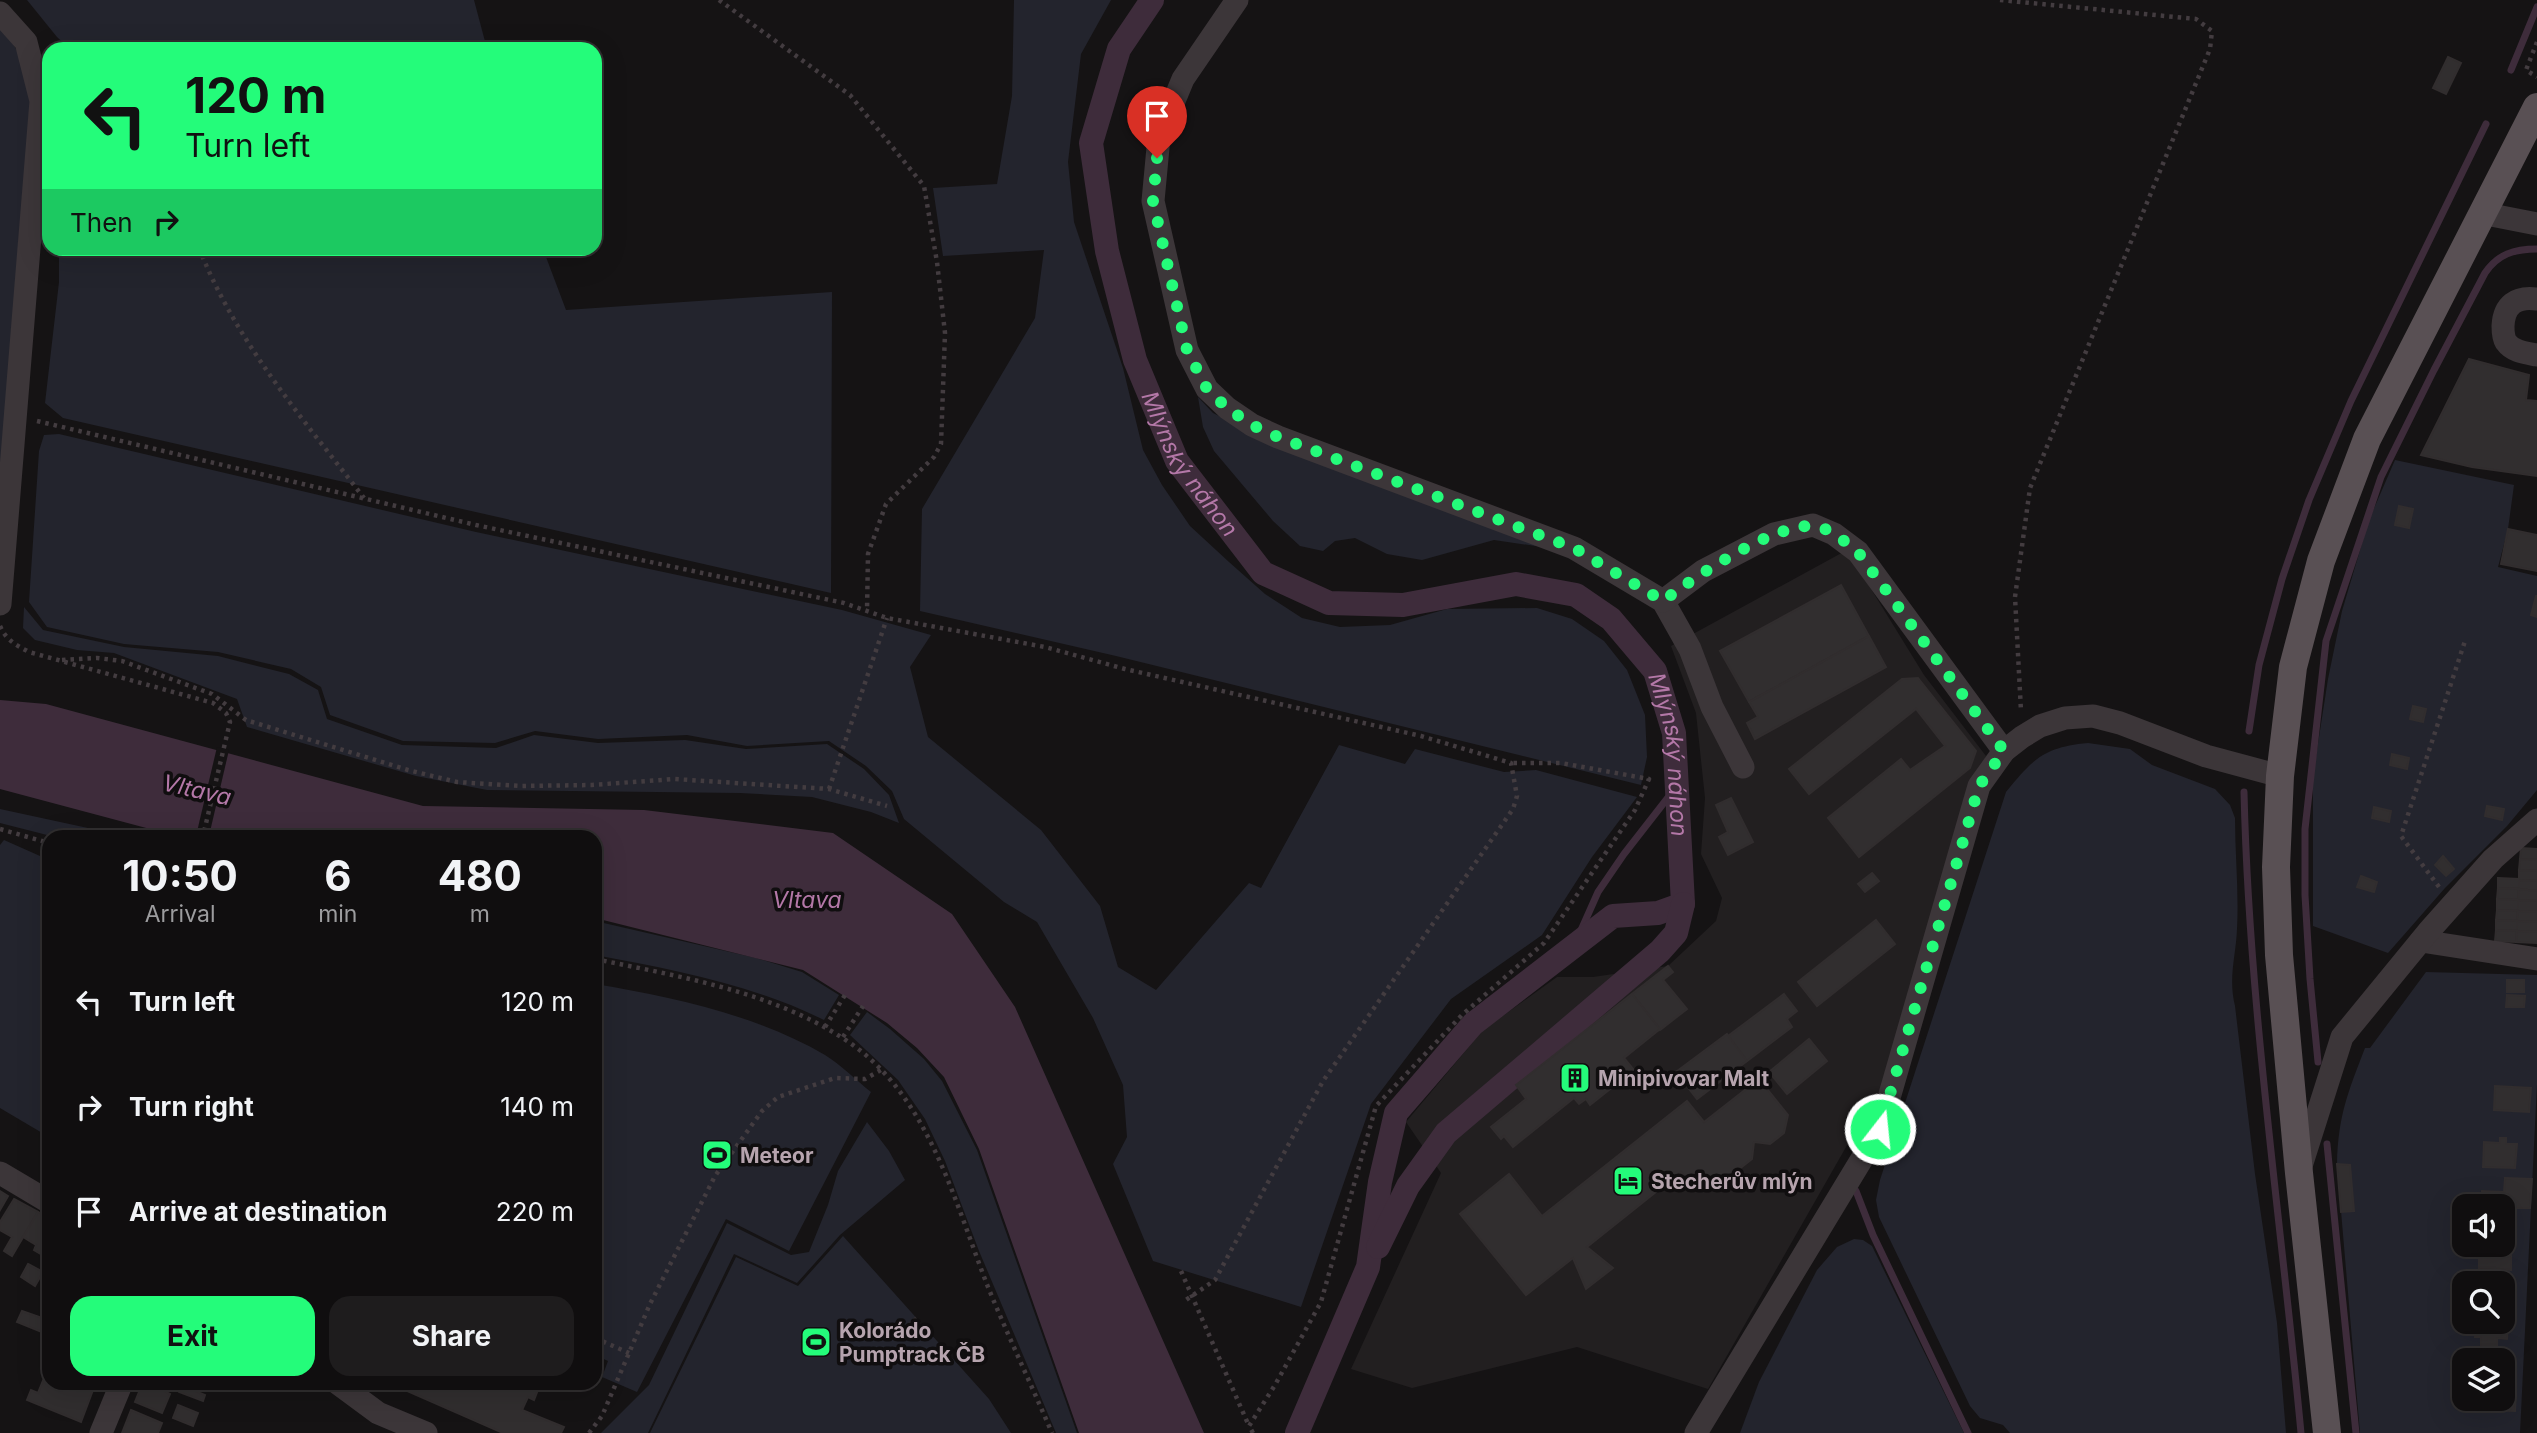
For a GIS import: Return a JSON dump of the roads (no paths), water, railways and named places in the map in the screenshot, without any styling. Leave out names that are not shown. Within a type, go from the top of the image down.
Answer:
[{"type":"main road","points":[[2327,1433],[2299,1173],[2280,955],[2276,867],[2280,776],[2293,667],[2321,561],[2367,439],[2537,107]]},
{"type":"street","points":[[1237,0],[1183,79],[1159,137],[1153,201],[1187,350],[1207,389],[1227,408],[1252,425],[1574,548],[1663,601],[1690,649],[1712,707],[1743,766]]},
{"type":"street","points":[[0,13],[26,42],[41,101],[0,604]]},
{"type":"street","points":[[2482,213],[2537,224]]},
{"type":"street","points":[[2537,299],[2526,297],[2509,307],[2504,314],[2503,332],[2507,343],[2518,351],[2537,355]]},
{"type":"street","points":[[1663,601],[1703,571],[1774,534],[1813,526],[1835,534],[1858,552],[2013,744]]},
{"type":"street","points":[[1696,1433],[1880,1129],[1979,786],[2013,744],[2040,726],[2065,718],[2093,716],[2120,723],[2206,755],[2280,776]]},
{"type":"street","points":[[2299,1173],[2342,1037],[2452,904],[2493,859],[2537,820]]},
{"type":"street","points":[[2421,941],[2537,959]]},
{"type":"street","points":[[0,1173],[42,1198]]},
{"type":"street","points":[[101,1433],[119,1390]]},
{"type":"street","points":[[363,1391],[378,1413],[426,1433]]},
{"type":"water","name":"Vltava","points":[[0,700],[46,704],[423,806],[644,810],[833,833],[952,914],[1015,1007],[1204,1433],[1079,1433],[979,1149],[944,1077],[917,1048],[887,1023],[803,970],[602,920],[602,830],[153,830],[0,789]]},
{"type":"waterway","name":"Mlýnský náhon","points":[[1152,0],[1119,49],[1091,143],[1107,251],[1135,360],[1177,461],[1263,573],[1329,603],[1403,605],[1516,584],[1576,595],[1611,619],[1655,671],[1674,733],[1683,904],[1658,913],[1613,916],[1473,1024],[1396,1113],[1380,1182],[1368,1267],[1297,1433]]},
{"type":"waterway","points":[[2511,70],[2537,7]]},
{"type":"waterway","points":[[2249,731],[2259,665],[2282,579],[2309,500],[2351,401],[2486,124]]},
{"type":"waterway","points":[[2318,1062],[2305,895],[2305,829],[2326,641],[2381,477],[2485,273],[2495,261],[2507,254],[2537,249]]},
{"type":"waterway","points":[[1574,946],[1598,892],[1677,786]]},
{"type":"waterway","points":[[2244,792],[2259,1033],[2301,1433]]},
{"type":"waterway","points":[[1378,1247],[1408,1186],[1446,1133],[1660,951],[1676,933],[1683,904]]},
{"type":"waterway","points":[[2327,1144],[2356,1433]]},
{"type":"waterway","points":[[1856,1191],[1873,1235],[1968,1433]]},
{"type":"place","name":"Minipivovar Malt","points":[[1575,1078]]},
{"type":"place","name":"Meteor","points":[[717,1155]]},
{"type":"place","name":"Stecherův mlýn","points":[[1628,1181]]},
{"type":"place","name":"Kolorádo Pumptrack ČB","points":[[816,1342]]}]
